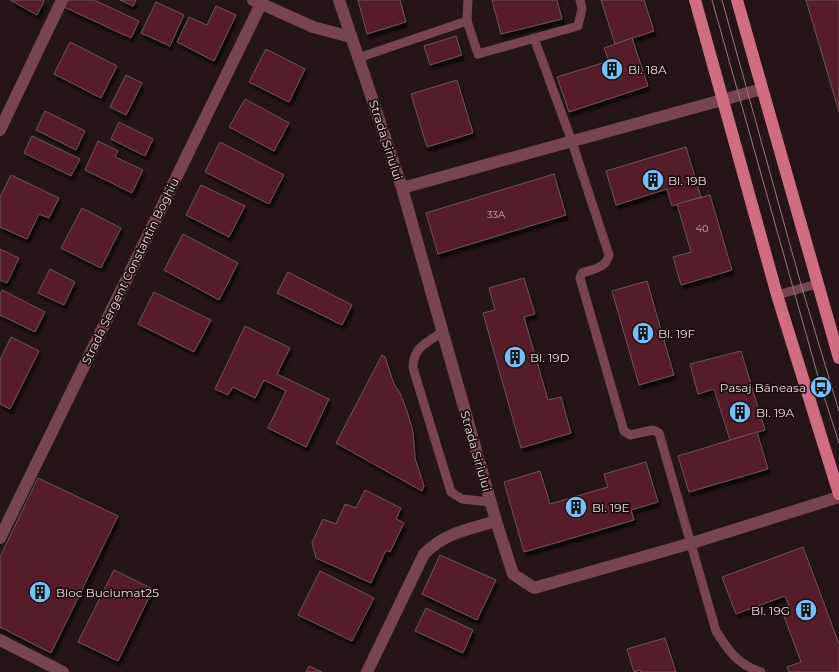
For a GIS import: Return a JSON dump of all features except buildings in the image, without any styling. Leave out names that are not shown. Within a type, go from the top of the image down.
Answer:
[{"type":"main road","points":[[695,0],[777,295],[839,495]]},
{"type":"main road","points":[[737,0],[816,284],[839,358]]},
{"type":"street","points":[[0,130],[62,0]]},
{"type":"street","name":"Strada Siriului","points":[[338,0],[402,188],[490,502],[513,574],[534,588],[692,543],[839,495]]},
{"type":"street","points":[[257,2],[313,27],[351,37]]},
{"type":"street","name":"Strada Sergent Constantin Boghiu","points":[[0,538],[257,2]]},
{"type":"street","points":[[402,188],[762,89]]},
{"type":"street","points":[[367,672],[424,554],[436,542],[453,534],[496,521]]},
{"type":"street","points":[[0,640],[64,672]]},
{"type":"lane","points":[[468,0],[467,21],[478,54],[578,26],[582,9],[580,0]]},
{"type":"lane","points":[[358,58],[467,21]]},
{"type":"lane","points":[[534,38],[572,142],[609,255],[608,261],[603,266],[582,273],[580,278],[624,431],[630,435],[653,430],[659,433],[692,543],[716,631],[732,655],[754,670],[761,672]]},
{"type":"lane","points":[[777,295],[816,284]]},
{"type":"lane","points":[[442,332],[416,351],[413,358],[413,368],[451,492],[462,499],[490,502]]},
{"type":"tram line","points":[[712,0],[821,387],[839,443]]},
{"type":"tram line","points":[[722,0],[802,288],[839,411]]},
{"type":"place","name":"Bl. 18A","points":[[612,69]]},
{"type":"place","name":"Bl. 19B","points":[[653,180]]},
{"type":"place","name":"Bl. 19F","points":[[643,333]]},
{"type":"place","name":"Bl. 19D","points":[[515,357]]},
{"type":"place","name":"Pasaj Băneasa","points":[[821,387]]},
{"type":"place","name":"Bl. 19A","points":[[740,412]]},
{"type":"place","name":"Bl. 19E","points":[[576,507]]},
{"type":"place","name":"Bloc Buciumat25","points":[[40,592]]},
{"type":"place","name":"Bl. 19G","points":[[806,610]]}]
